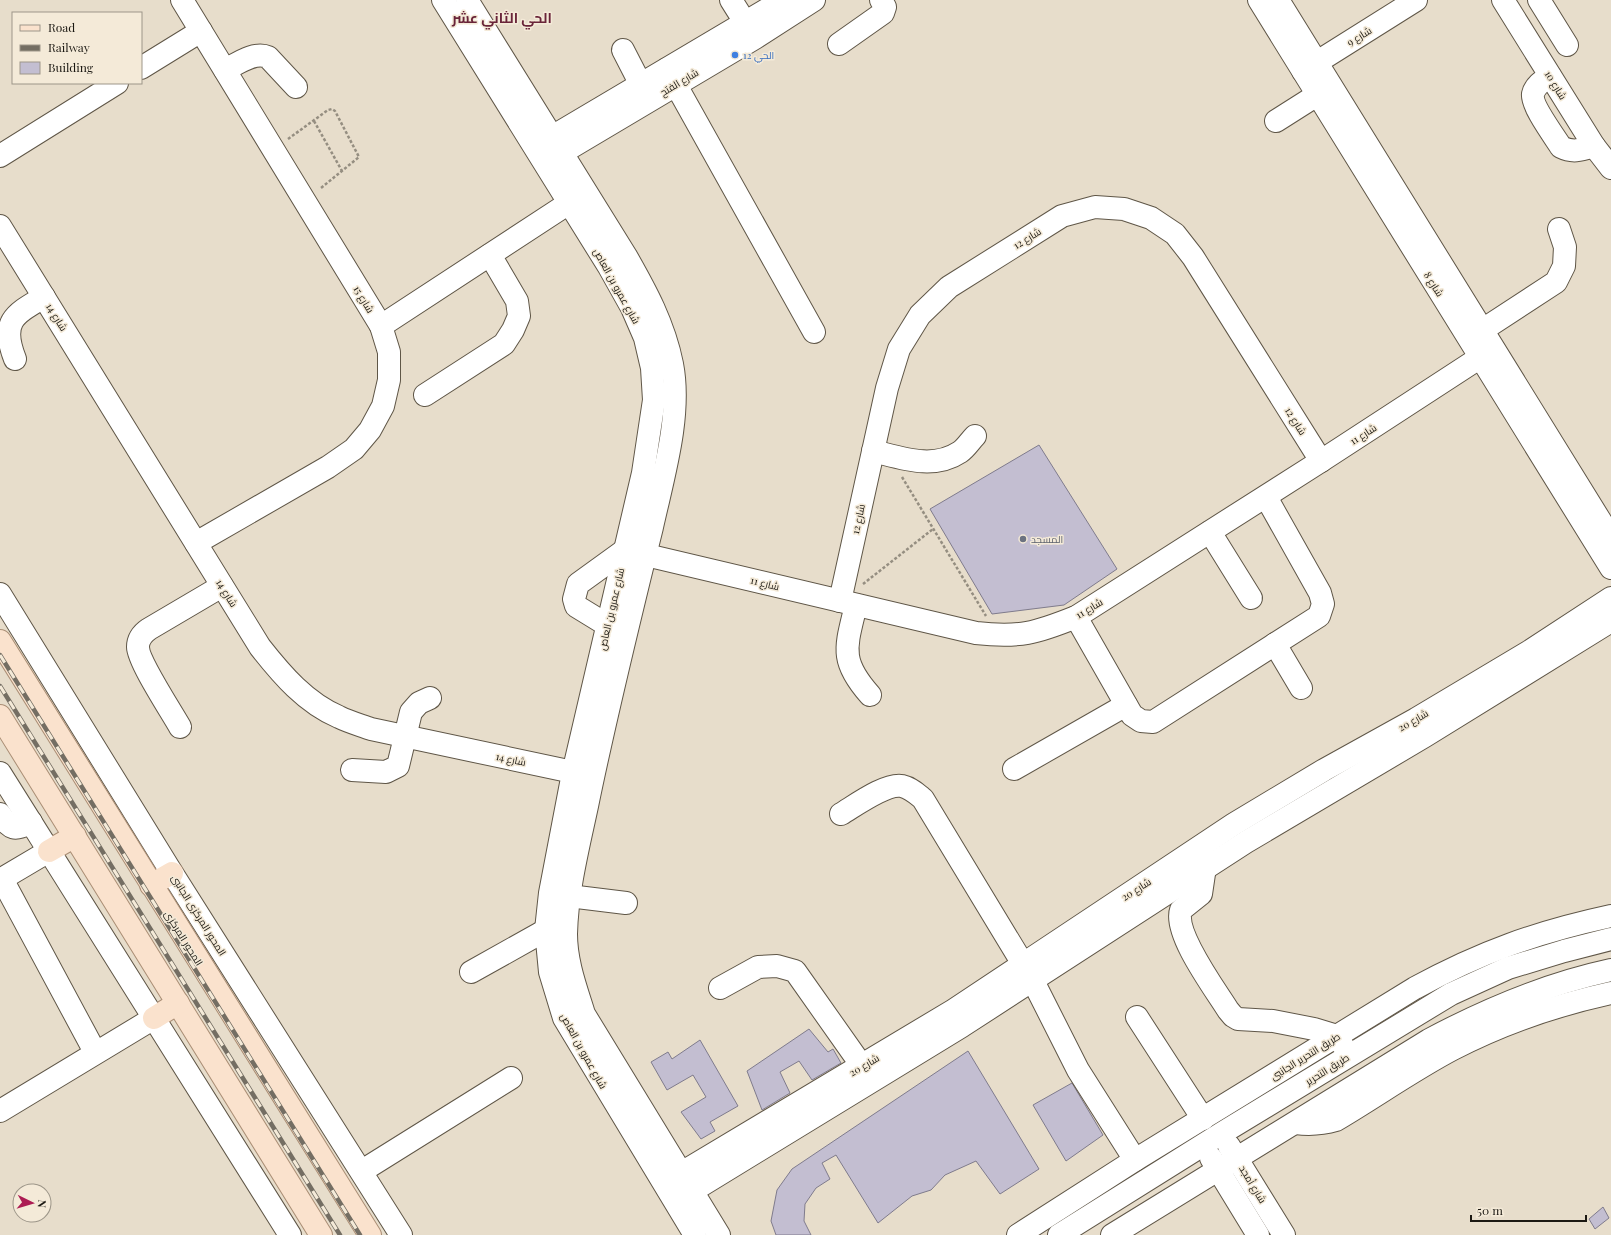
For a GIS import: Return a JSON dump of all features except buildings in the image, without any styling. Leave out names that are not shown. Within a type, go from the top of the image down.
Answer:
[{"type":"main road","name":"المحور المركزى","points":[[0,641],[370,1235]]},
{"type":"main road","points":[[0,716],[321,1235]]},
{"type":"main road","points":[[49,851],[75,836]]},
{"type":"main road","points":[[151,885],[172,873]]},
{"type":"main road","points":[[154,1018],[178,1003]]},
{"type":"street","name":"شارع 15","points":[[182,0],[381,326],[389,352],[389,380],[383,406],[370,430],[354,449],[328,467],[196,543]]},
{"type":"street","name":"شارع عمرو بن العاص","points":[[442,0],[548,150],[626,256],[650,299],[664,331],[672,366],[674,401],[663,478],[608,625],[583,775],[569,896],[566,936],[571,976],[584,1014],[678,1187],[695,1235]]},
{"type":"street","name":"شارع عمرو بن العاص","points":[[467,0],[548,150],[569,204],[632,308],[645,338],[652,368],[654,400],[643,473],[635,552],[583,775],[550,893],[546,930],[550,972],[564,1018],[678,1187],[719,1235]]},
{"type":"street","points":[[731,0],[750,30]]},
{"type":"street","name":"شارع الفتح","points":[[750,30],[783,0]]},
{"type":"street","name":"شارع الفتح","points":[[548,150],[750,30],[814,0]]},
{"type":"street","points":[[839,44],[883,13],[885,7],[881,0]]},
{"type":"street","name":"شارع 8","points":[[1259,0],[1309,67],[1482,331],[1486,353],[1611,568]]},
{"type":"street","name":"شارع 8","points":[[1278,0],[1309,67],[1317,94],[1486,353],[1611,538]]},
{"type":"street","name":"شارع 9","points":[[1309,67],[1416,0]]},
{"type":"street","name":"شارع 10","points":[[1503,0],[1594,146],[1611,168]]},
{"type":"street","points":[[1539,0],[1567,44]]},
{"type":"street","points":[[142,67],[201,31]]},
{"type":"street","points":[[623,50],[641,85]]},
{"type":"street","points":[[225,70],[262,54],[268,57],[296,87]]},
{"type":"street","points":[[1550,76],[1537,86],[1533,94],[1534,103],[1561,147],[1568,151],[1577,152],[1594,146]]},
{"type":"street","points":[[671,77],[814,332]]},
{"type":"street","name":"شارع الفتح","points":[[548,150],[641,85],[671,77]]},
{"type":"street","points":[[0,156],[115,84]]},
{"type":"street","points":[[1276,121],[1317,94]]},
{"type":"street","points":[[381,326],[569,204]]},
{"type":"street","name":"شارع 12","points":[[870,695],[858,682],[850,665],[846,647],[848,603],[881,453],[887,388],[899,349],[920,315],[949,287],[1062,216],[1095,207],[1124,208],[1151,218],[1174,234],[1192,257],[1321,461]]},
{"type":"street","name":"شارع 14","points":[[0,226],[260,647],[282,675],[308,698],[338,717],[371,729],[583,775]]},
{"type":"street","points":[[1482,331],[1556,282],[1564,266],[1565,247],[1559,229]]},
{"type":"street","points":[[425,395],[504,344],[513,330],[519,316],[517,301],[490,255]]},
{"type":"street","points":[[15,359],[7,345],[6,330],[12,316],[44,297]]},
{"type":"street","name":"شارع 11","points":[[635,552],[961,630],[998,636],[1019,636],[1041,631],[1076,617],[1266,497],[1486,353]]},
{"type":"street","points":[[881,453],[919,462],[940,461],[960,451],[975,436]]},
{"type":"street","points":[[1076,617],[1132,714],[1141,721],[1153,722],[1319,616],[1323,604],[1320,593],[1266,497]]},
{"type":"street","points":[[1210,532],[1251,598]]},
{"type":"street","points":[[608,625],[576,606],[574,599],[578,584],[635,552]]},
{"type":"street","points":[[180,727],[142,659],[138,646],[140,639],[149,629],[222,586]]},
{"type":"street","name":"المحور المركزى الجانبى","points":[[0,594],[172,873],[362,1171],[401,1235]]},
{"type":"street","name":"شارع 20","points":[[678,1187],[922,1051],[1027,972],[1234,824],[1503,667],[1611,598]]},
{"type":"street","name":"شارع 20","points":[[678,1187],[862,1066],[954,1010],[1027,972],[1205,867],[1310,803],[1425,736],[1611,621]]},
{"type":"street","points":[[1275,644],[1300,688]]},
{"type":"street","points":[[352,770],[386,772],[393,770],[398,766],[411,712],[419,703],[430,698]]},
{"type":"street","points":[[1014,769],[1126,705]]},
{"type":"street","points":[[0,773],[290,1235]]},
{"type":"street","points":[[841,814],[889,786],[902,786],[914,791],[923,799],[1027,972],[1078,1070],[1135,1160]]},
{"type":"street","points":[[0,814],[8,826],[13,828],[18,829],[31,822]]},
{"type":"street","points":[[49,851],[1,879],[96,1052]]},
{"type":"street","points":[[1205,867],[1201,894],[1181,910],[1179,920],[1189,947],[1228,1010],[1238,1019],[1303,1026],[1337,1036],[1349,1055]]},
{"type":"street","points":[[569,896],[626,903]]},
{"type":"street","name":"طريق التحرير الجانبى","points":[[1018,1235],[1135,1160],[1414,988],[1491,950],[1572,924],[1611,916]]},
{"type":"street","points":[[471,972],[546,930]]},
{"type":"street","name":"طريق التحرير","points":[[1060,1235],[1222,1133],[1418,1013],[1476,982],[1515,966],[1611,939]]},
{"type":"street","points":[[720,988],[758,967],[778,966],[795,971],[862,1066]]},
{"type":"street","points":[[1112,1235],[1430,1040],[1478,1014],[1516,998],[1566,981],[1611,970]]},
{"type":"street","points":[[1296,1123],[1309,1125],[1336,1120],[1452,1049],[1491,1031],[1571,1002],[1611,993]]},
{"type":"street","points":[[1137,1017],[1203,1119]]},
{"type":"street","points":[[0,1111],[154,1018]]},
{"type":"street","points":[[362,1171],[512,1078]]},
{"type":"street","name":"شارع أمجد","points":[[1222,1133],[1284,1235]]},
{"type":"street","points":[[1203,1145],[1258,1235]]},
{"type":"street","points":[[1144,1235],[1156,1207]]},
{"type":"path","points":[[273,150],[328,110],[332,109],[335,111],[359,157],[320,188]]},
{"type":"path","points":[[314,121],[342,171]]},
{"type":"path","points":[[881,453],[933,529],[998,636]]},
{"type":"path","points":[[848,603],[933,529]]},
{"type":"railway","points":[[0,655],[360,1235]]},
{"type":"railway","points":[[0,686],[340,1235]]},
{"type":"place","name":"الحي 12","points":[[735,55]]},
{"type":"place","name":"المسجد","points":[[1023,539]]},
{"type":"district","name":"الحي الثاني عشر","points":[[502,18]]}]
